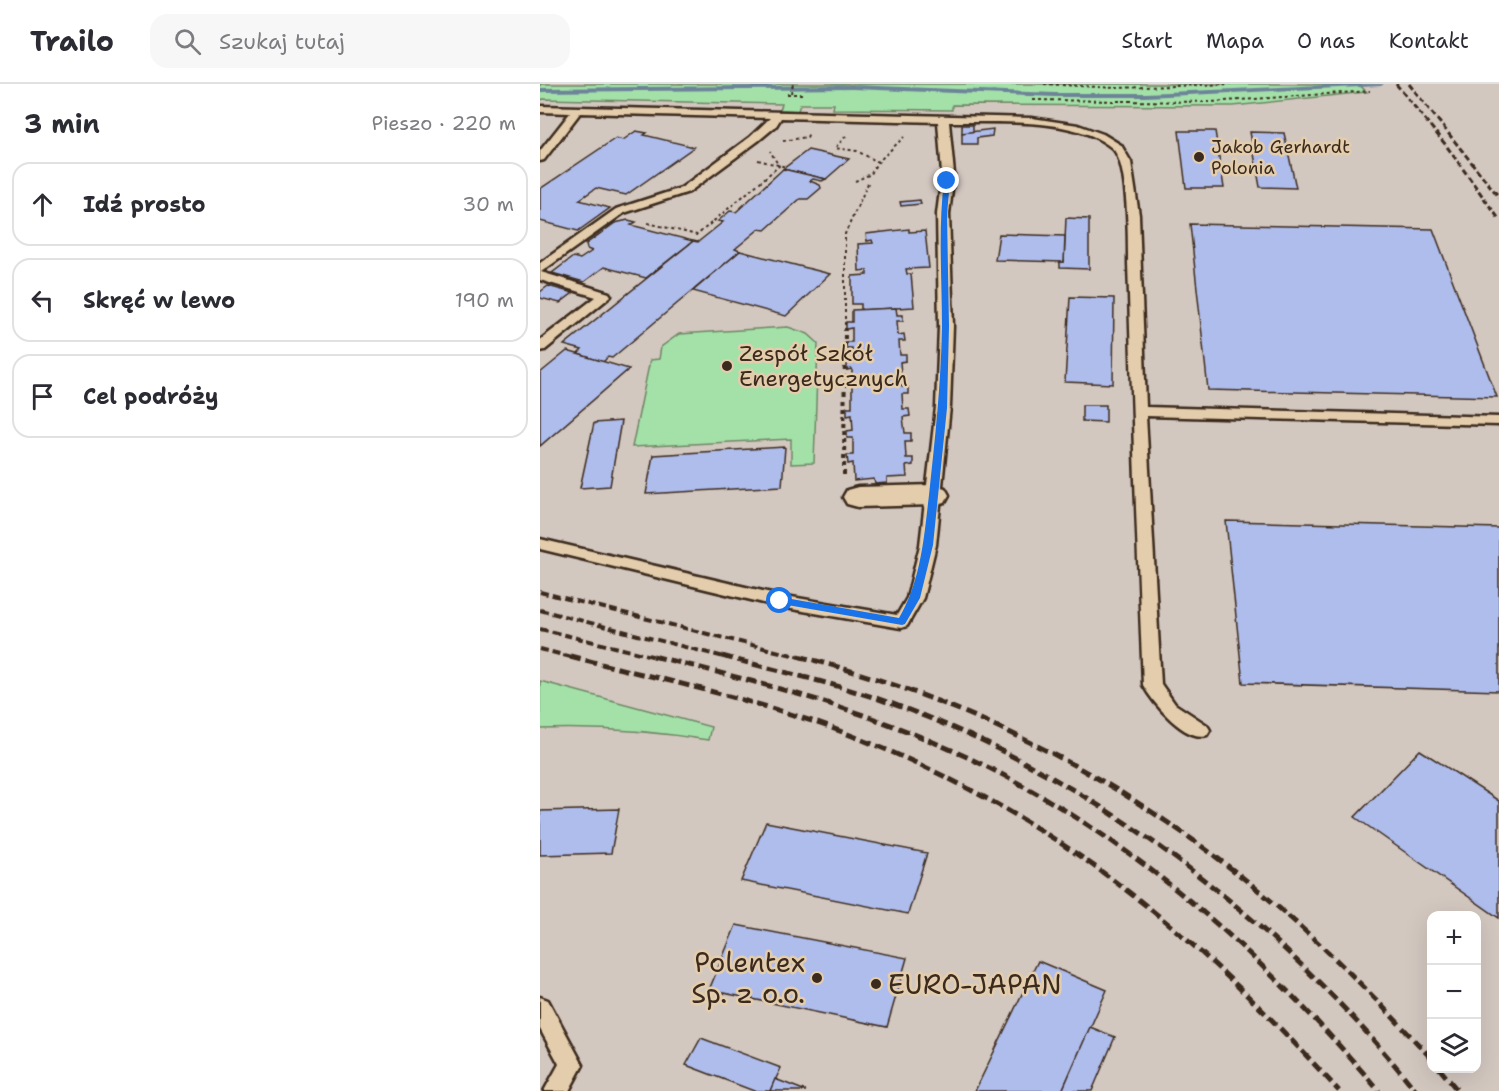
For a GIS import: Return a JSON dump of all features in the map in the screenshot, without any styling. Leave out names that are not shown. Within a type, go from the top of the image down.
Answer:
[{"type":"street","points":[[858,497],[934,495]]},
{"type":"lane","points":[[540,109],[943,118],[1056,124],[1099,135],[1117,147],[1126,162],[1133,215],[1138,411],[1152,685],[1169,709],[1201,730]]},
{"type":"lane","points":[[540,158],[578,109]]},
{"type":"lane","points":[[540,269],[612,216],[685,190],[754,139],[772,124],[777,115]]},
{"type":"lane","points":[[540,544],[780,601],[902,622],[915,598],[928,545],[945,369],[944,214],[948,174],[943,118]]},
{"type":"lane","points":[[540,276],[605,296],[540,347]]},
{"type":"lane","points":[[1138,411],[1499,421]]},
{"type":"lane","points":[[540,1006],[572,1065],[556,1091]]},
{"type":"path","points":[[791,92],[793,84]]},
{"type":"path","points":[[1044,84],[1116,88],[1231,84]]},
{"type":"path","points":[[859,116],[856,125],[835,148],[857,151],[878,162]]},
{"type":"path","points":[[855,181],[871,174],[878,162],[917,124],[917,118]]},
{"type":"path","points":[[635,207],[634,219],[697,235],[779,166],[766,145]]},
{"type":"path","points":[[858,497],[845,499],[845,234],[869,181]]},
{"type":"green space","points":[[540,84],[1358,84],[1367,92],[1233,106],[952,105],[952,110],[833,109],[834,104],[800,104],[798,111],[780,110],[782,104],[542,99],[540,102]]},
{"type":"green space","points":[[788,327],[808,334],[818,343],[814,463],[791,464],[791,439],[632,447],[650,360],[659,359],[661,347],[679,334]]},
{"type":"green space","points":[[540,681],[711,727],[708,740],[624,730],[540,729]]},
{"type":"building","points":[[962,125],[973,125],[973,133],[962,133]]},
{"type":"building","points":[[993,129],[992,136],[977,138],[977,144],[962,144],[962,133]]},
{"type":"building","points":[[636,131],[694,147],[626,195],[596,188],[579,200],[610,208],[578,231],[540,221],[540,189],[616,138],[623,140]]},
{"type":"building","points":[[1179,131],[1215,131],[1224,188],[1186,188]]},
{"type":"building","points":[[1250,132],[1284,133],[1296,188],[1260,187]]},
{"type":"building","points":[[808,150],[849,159],[826,179],[783,169]]},
{"type":"building","points":[[783,169],[826,179],[810,181],[820,185],[821,188],[808,199],[800,199],[765,230],[759,229],[735,249],[740,251],[612,358],[608,357],[603,362],[578,354],[582,350],[564,345],[693,241],[698,242],[723,222],[718,221],[730,211],[736,212]]},
{"type":"building","points":[[920,200],[921,204],[901,206],[900,202]]},
{"type":"building","points":[[1066,218],[1089,219],[1089,269],[1060,268],[1060,262],[1064,262]]},
{"type":"building","points":[[628,220],[636,222],[631,225],[693,241],[646,278],[604,267],[584,282],[552,273],[573,257],[580,259],[592,251],[587,249],[586,244],[615,223]]},
{"type":"building","points":[[1190,224],[1433,229],[1497,397],[1208,390]]},
{"type":"building","points":[[909,229],[909,232],[925,231],[929,268],[906,269],[907,274],[911,274],[914,307],[861,310],[861,304],[852,304],[852,276],[867,275],[867,270],[859,271],[858,244],[873,243],[872,240],[867,241],[866,234]]},
{"type":"building","points":[[999,234],[1065,236],[1064,262],[995,260]]},
{"type":"building","points":[[740,251],[830,274],[786,316],[693,291]]},
{"type":"building","points":[[548,286],[573,293],[560,303],[540,298],[540,292]]},
{"type":"building","points":[[1070,297],[1114,298],[1113,384],[1065,382]]},
{"type":"building","points":[[896,308],[897,315],[903,315],[903,321],[897,321],[898,335],[904,334],[905,341],[899,341],[900,355],[906,355],[906,361],[900,362],[902,387],[908,387],[908,394],[902,394],[903,409],[909,409],[910,416],[903,417],[905,433],[911,433],[911,441],[905,441],[906,458],[913,458],[913,465],[906,466],[907,477],[887,478],[887,483],[875,484],[874,479],[854,481],[853,463],[848,464],[847,455],[853,455],[853,438],[847,438],[847,431],[853,430],[852,414],[847,415],[847,407],[852,407],[852,369],[847,370],[847,362],[852,362],[852,348],[846,348],[846,342],[852,342],[852,328],[846,329],[846,322],[852,322],[852,310]]},
{"type":"building","points":[[567,351],[629,369],[540,446],[540,373]]},
{"type":"building","points":[[1082,405],[1106,405],[1106,422],[1082,421]]},
{"type":"building","points":[[621,421],[610,486],[580,488],[594,423]]},
{"type":"building","points":[[785,447],[782,486],[646,494],[653,455]]},
{"type":"building","points":[[1226,521],[1499,528],[1499,691],[1243,683]]},
{"type":"building","points":[[1420,750],[1499,801],[1499,918],[1355,817]]},
{"type":"building","points":[[619,809],[611,853],[540,855],[540,811]]},
{"type":"building","points":[[766,822],[927,853],[908,914],[741,881]]},
{"type":"building","points":[[736,925],[907,958],[887,1027],[709,990]]},
{"type":"building","points":[[1038,961],[1107,990],[1062,1091],[975,1091]]},
{"type":"building","points":[[1090,1027],[1115,1037],[1092,1091],[1062,1091]]},
{"type":"building","points":[[701,1038],[781,1068],[770,1091],[754,1091],[686,1065]]},
{"type":"building","points":[[775,1079],[806,1091],[770,1091]]},
{"type":"waterway","points":[[540,90],[852,87],[1055,95],[1145,95],[1381,84]]},
{"type":"railway","points":[[1396,84],[1445,144],[1499,219]]},
{"type":"railway","points":[[1409,84],[1499,197]]},
{"type":"railway","points":[[540,592],[804,658]]},
{"type":"railway","points":[[540,610],[728,658]]},
{"type":"railway","points":[[540,629],[660,658]]},
{"type":"railway","points":[[540,649],[575,658]]},
{"type":"railway","points":[[570,656],[743,700],[811,721],[919,764],[988,799],[1053,838],[1114,881],[1172,927],[1284,1032],[1339,1091]]},
{"type":"railway","points":[[653,656],[791,692],[893,726],[993,770],[1056,805],[1116,844],[1174,888],[1228,934],[1281,984],[1379,1091]]},
{"type":"railway","points":[[722,656],[835,685],[901,707],[975,738],[1048,775],[1117,817],[1184,864],[1248,916],[1308,971],[1364,1030],[1416,1091]]},
{"type":"railway","points":[[798,656],[868,676],[1003,729],[1131,798],[1191,839],[1249,883],[1304,930],[1427,1054]]},
{"type":"railway","points":[[1443,1073],[1458,1091]]},
{"type":"place","name":"Jakob Gerhardt Polonia","points":[[1199,157]]},
{"type":"place","name":"Zespół Szkół Energetycznych","points":[[727,366]]},
{"type":"place","name":"Polentex Sp. z o.o.","points":[[817,978]]},
{"type":"place","name":"EURO-JAPAN","points":[[876,984]]},
{"type":"route","points":[[780,601],[902,622],[915,598],[928,545],[943,408],[946,326],[944,214],[947,181]]}]
